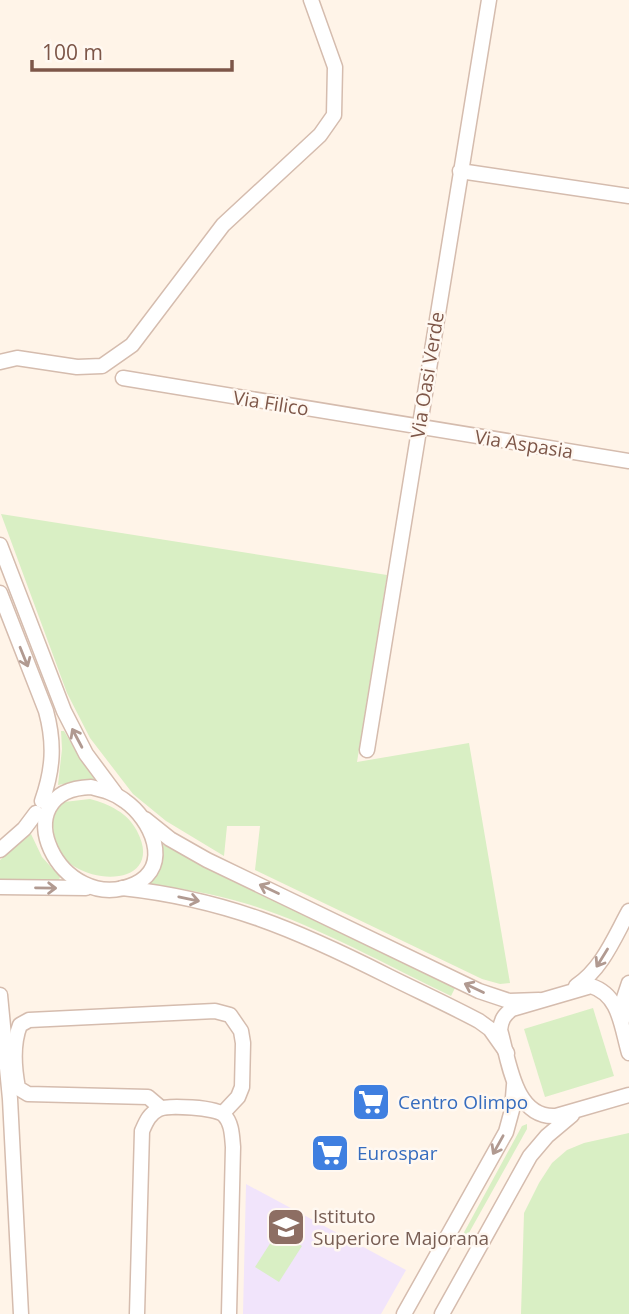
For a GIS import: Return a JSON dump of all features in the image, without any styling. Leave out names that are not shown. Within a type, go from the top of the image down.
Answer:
[{"type":"street","points":[[0,362],[17,358],[77,367],[102,366],[132,345],[223,225],[320,135],[334,115],[335,67],[311,0]]},
{"type":"street","name":"Via Oasi Verde","points":[[367,750],[489,0]]},
{"type":"street","points":[[460,171],[629,196]]},
{"type":"street","name":"Via Filico","points":[[123,379],[419,426]]},
{"type":"street","name":"Via Aspasia","points":[[419,426],[629,461]]},
{"type":"street","points":[[0,545],[67,719],[86,754],[116,794],[145,819],[170,839],[207,860],[479,991],[509,1001],[539,1000]]},
{"type":"street","points":[[0,593],[51,730],[53,762],[39,807],[36,829],[38,841],[52,863],[64,875],[92,888]]},
{"type":"street","points":[[0,850],[24,829],[50,794],[69,788],[90,787],[116,794]]},
{"type":"street","points":[[122,888],[142,880],[155,861],[154,842],[145,819]]},
{"type":"street","points":[[0,887],[122,888],[227,907],[291,929],[479,1021],[490,1029],[507,1053]]},
{"type":"street","points":[[562,993],[588,977],[600,963],[629,911]]},
{"type":"street","points":[[622,1029],[624,998],[629,983]]},
{"type":"street","points":[[629,1053],[612,998],[602,989],[591,986],[512,1009],[505,1015],[500,1030],[521,1097],[536,1112],[548,1117],[629,1095]]},
{"type":"street","points":[[0,995],[10,1099],[21,1314]]},
{"type":"street","points":[[161,1108],[148,1097],[28,1094],[18,1088],[15,1072],[15,1038],[20,1025],[29,1020],[202,1012],[230,1015],[241,1031],[243,1043],[242,1087],[238,1097],[223,1113]]},
{"type":"street","points":[[404,1314],[506,1132],[512,1110],[515,1080]]},
{"type":"street","points":[[137,1314],[142,1131],[149,1117],[161,1108],[211,1109],[223,1113],[230,1124],[233,1147],[229,1314]]},
{"type":"street","points":[[442,1314],[530,1156],[547,1136],[578,1111]]},
{"type":"shaded area","name":"Istituto Superiore Majorana","points":[[246,1184],[406,1270],[381,1314],[243,1314]]},
{"type":"green space","points":[[1,514],[387,575],[357,762],[469,743],[510,983],[500,984],[482,979],[255,870],[260,826],[227,826],[224,856],[166,821],[133,794],[90,738],[67,693]]},
{"type":"green space","points":[[61,731],[64,731],[96,783],[75,782],[58,785]]},
{"type":"green space","points":[[90,799],[117,810],[129,819],[137,831],[143,851],[139,865],[128,874],[112,877],[75,867],[60,854],[51,837],[52,810],[64,802]]},
{"type":"green space","points":[[31,834],[42,857],[60,877],[59,880],[0,879],[0,860]]},
{"type":"green space","points":[[160,843],[224,877],[455,988],[451,996],[322,933],[270,911],[209,894],[148,884]]},
{"type":"green space","points":[[593,1008],[614,1076],[545,1097],[524,1029]]},
{"type":"green space","points":[[527,1124],[527,1129],[465,1240],[461,1238],[522,1126]]},
{"type":"green space","points":[[629,1133],[629,1314],[521,1314],[524,1213],[539,1183],[552,1163],[567,1150],[584,1143]]},
{"type":"green space","points":[[278,1231],[302,1246],[279,1282],[255,1267]]},
{"type":"place","name":"Centro Olimpo","points":[[371,1102]]},
{"type":"place","name":"Eurospar","points":[[330,1153]]},
{"type":"place","name":"Istituto Superiore Majorana","points":[[286,1227]]}]
